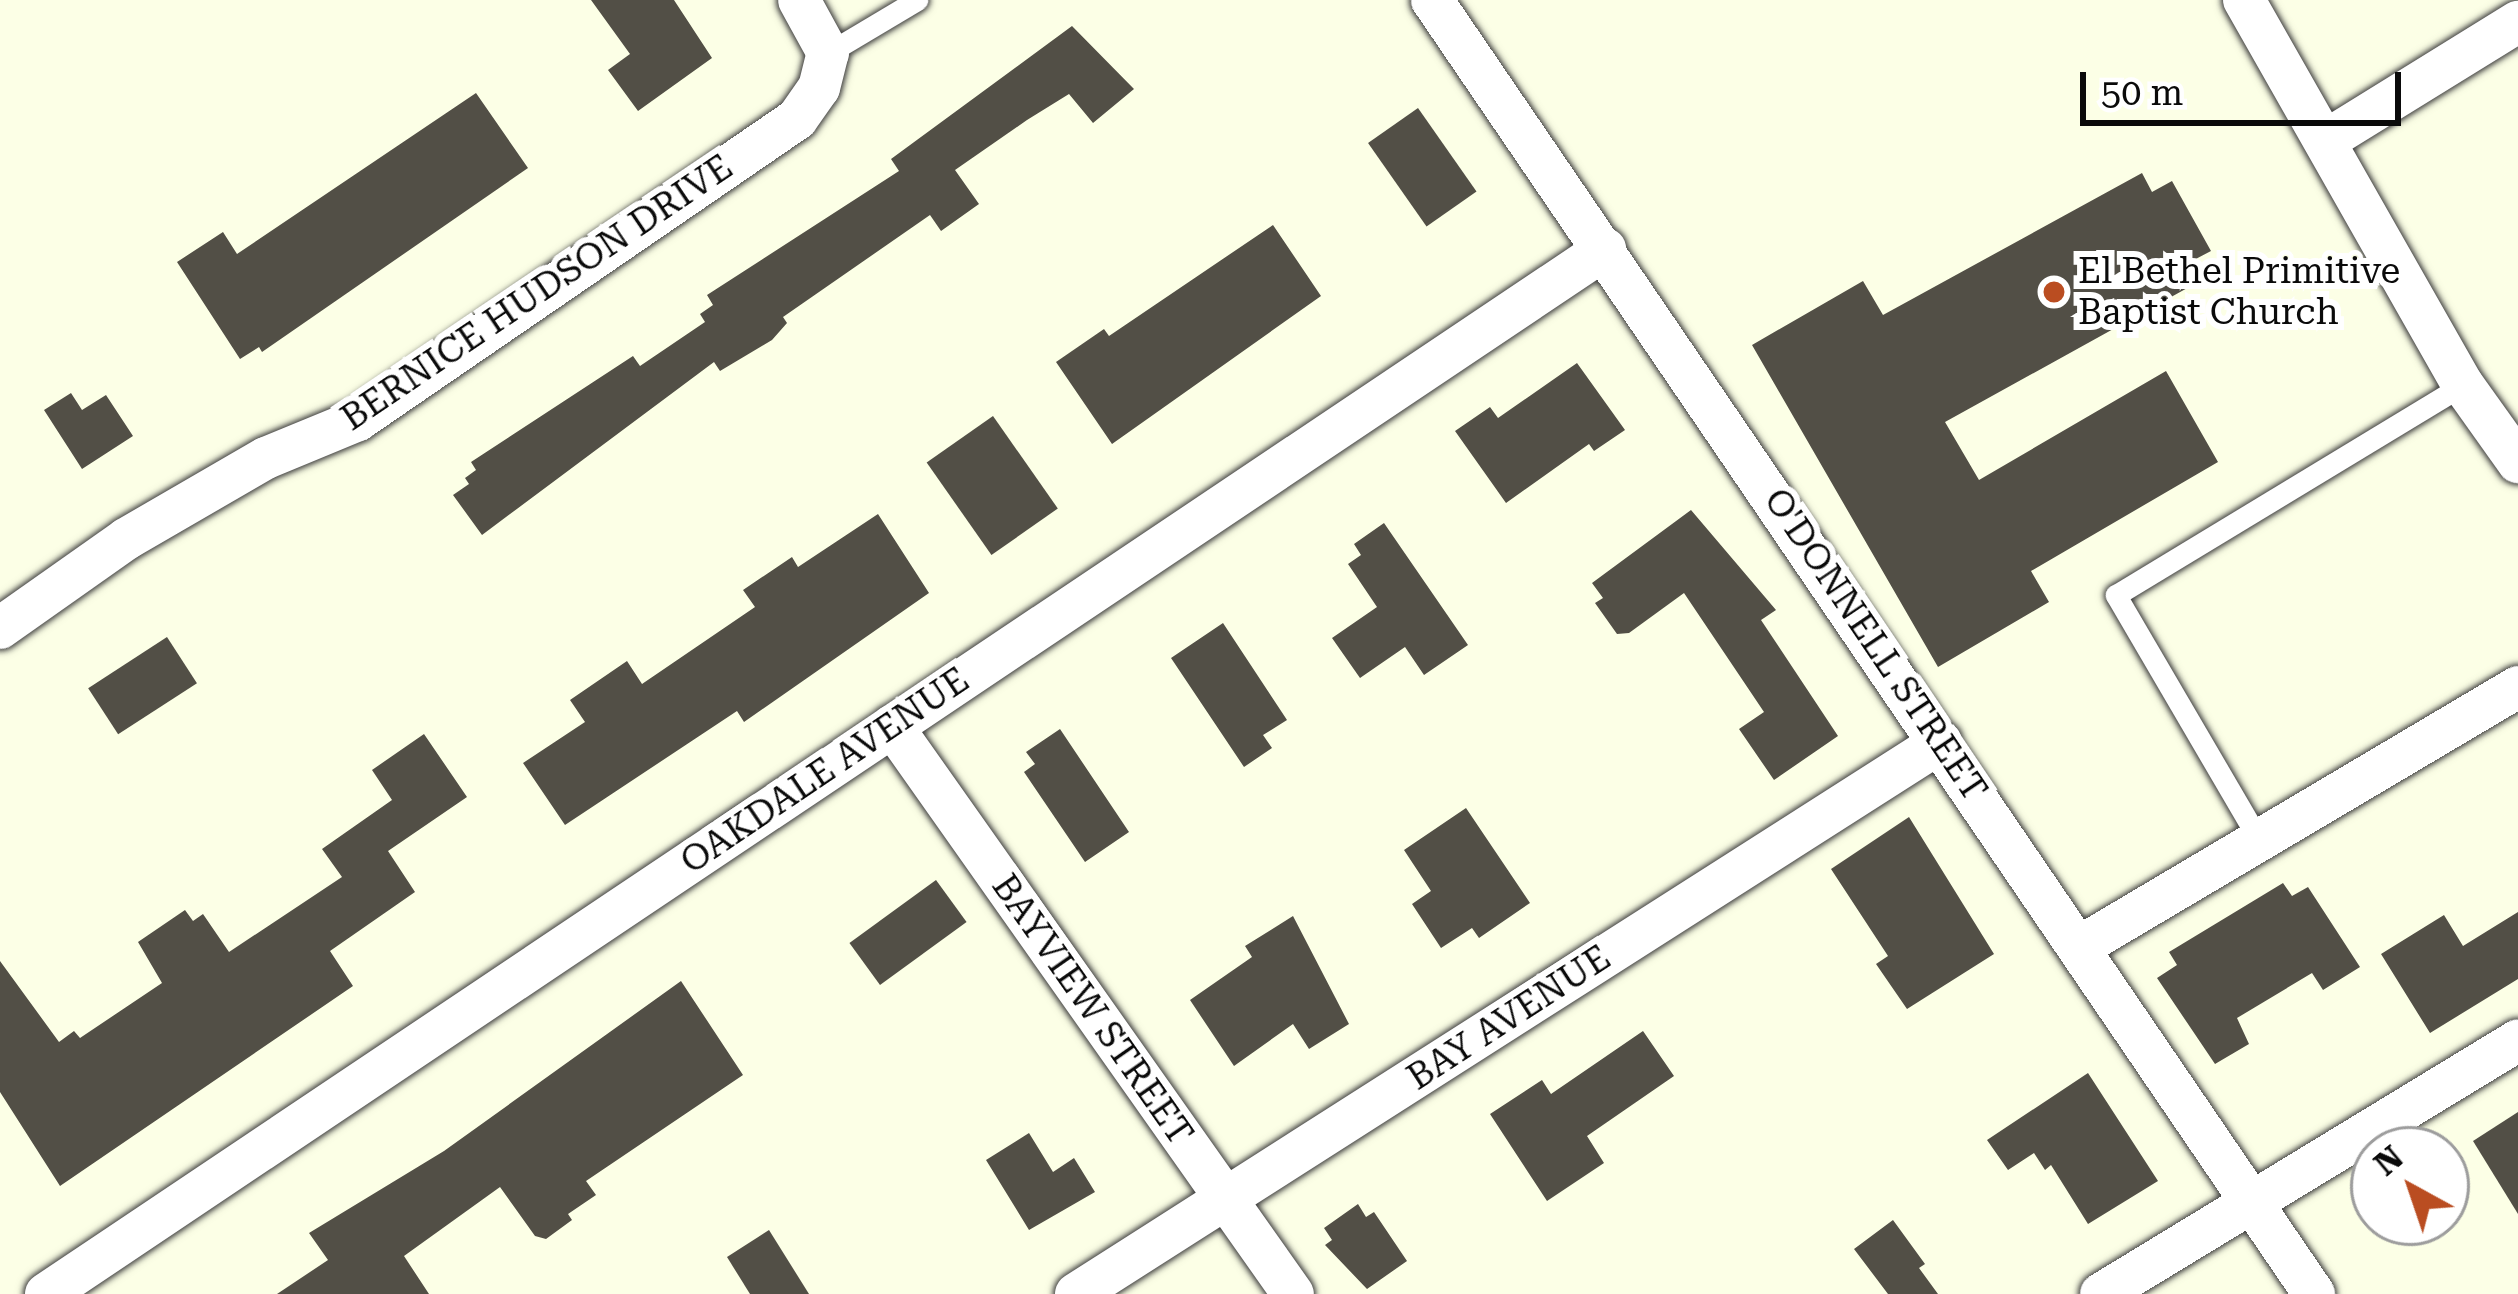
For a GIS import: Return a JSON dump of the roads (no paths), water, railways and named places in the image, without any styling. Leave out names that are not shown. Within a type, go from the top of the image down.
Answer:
[{"type":"street","points":[[800,0],[828,53]]},
{"type":"street","name":"O'DONNELL STREET","points":[[1432,0],[2314,1294]]},
{"type":"street","points":[[2244,0],[2463,386],[2518,462]]},
{"type":"street","points":[[2325,141],[2518,22]]},
{"type":"street","name":"BERNICE HUDSON DRIVE","points":[[0,628],[166,516],[266,458],[358,420],[797,119],[819,88],[828,53]]},
{"type":"street","name":"OAKDALE AVENUE","points":[[46,1294],[1605,249]]},
{"type":"street","points":[[2081,946],[2518,687]]},
{"type":"street","name":"BAYVIEW STREET","points":[[892,726],[1293,1294]]},
{"type":"street","name":"BAY AVENUE","points":[[1076,1294],[1941,742]]},
{"type":"street","points":[[2101,1294],[2518,1040]]},
{"type":"lane","points":[[828,53],[917,0]]},
{"type":"lane","points":[[2259,840],[2116,595],[2463,386]]},
{"type":"place","name":"El Bethel Primitive Baptist Church","points":[[2054,292]]}]
